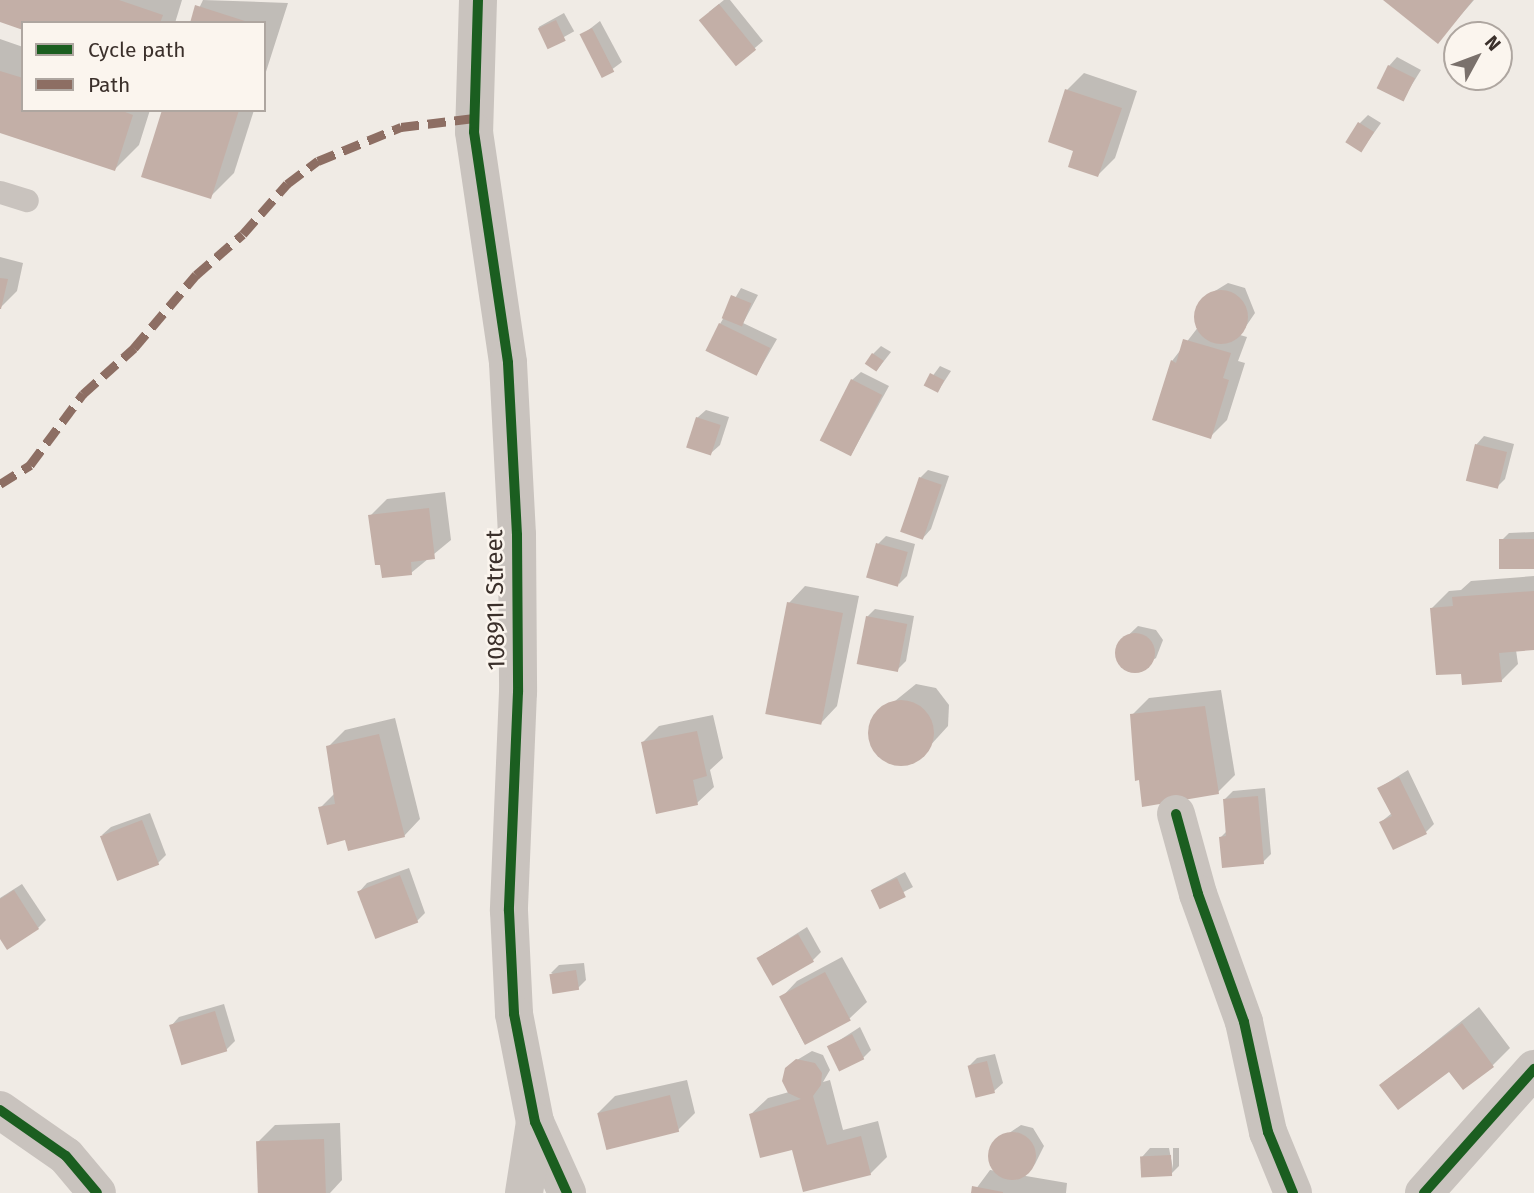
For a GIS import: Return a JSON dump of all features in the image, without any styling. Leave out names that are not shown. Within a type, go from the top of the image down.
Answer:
[{"type":"street","name":"108911 Street","points":[[478,0],[474,132],[508,363],[517,535],[518,692],[510,937],[520,1059],[535,1122],[567,1193]]},
{"type":"street","points":[[1176,814],[1198,894],[1244,1022],[1268,1132],[1293,1193]]},
{"type":"street","points":[[1424,1193],[1534,1069]]},
{"type":"street","points":[[0,1110],[66,1156],[97,1193]]},
{"type":"street","points":[[524,1193],[535,1122]]},
{"type":"lane","points":[[0,192],[27,200]]},
{"type":"building","points":[[0,0],[119,0],[163,15],[161,21],[21,21],[21,29],[0,22]]},
{"type":"building","points":[[1383,0],[1473,0],[1456,21],[1443,21],[1443,38],[1438,44]]},
{"type":"building","points":[[719,4],[756,50],[736,66],[699,20]]},
{"type":"building","points":[[195,5],[245,21],[191,21]]},
{"type":"building","points":[[556,20],[566,41],[548,49],[538,28]]},
{"type":"building","points":[[592,28],[614,72],[602,78],[580,34]]},
{"type":"building","points":[[1388,65],[1415,78],[1404,102],[1377,88]]},
{"type":"building","points":[[0,71],[21,77],[21,112],[125,112],[133,115],[115,171],[0,133]]},
{"type":"building","points":[[1065,89],[1122,108],[1098,177],[1068,167],[1073,151],[1048,142]]},
{"type":"building","points":[[161,112],[238,112],[211,199],[141,177]]},
{"type":"building","points":[[1358,122],[1374,132],[1361,152],[1345,142]]},
{"type":"building","points":[[0,278],[8,279],[1,309],[0,309]]},
{"type":"building","points":[[1221,290],[1240,298],[1248,317],[1240,336],[1221,344],[1202,336],[1194,317],[1202,298]]},
{"type":"building","points":[[731,295],[751,303],[742,326],[722,318]]},
{"type":"building","points":[[719,323],[770,348],[757,376],[705,351]]},
{"type":"building","points":[[1183,339],[1231,353],[1223,378],[1229,380],[1211,439],[1152,420],[1171,360],[1176,363]]},
{"type":"building","points":[[872,353],[884,361],[876,372],[865,364]]},
{"type":"building","points":[[930,373],[944,380],[938,393],[924,385]]},
{"type":"building","points":[[851,379],[882,395],[851,456],[820,440]]},
{"type":"building","points":[[696,417],[721,425],[711,455],[686,447]]},
{"type":"building","points":[[1475,444],[1507,452],[1498,489],[1466,481]]},
{"type":"building","points":[[919,477],[942,485],[923,540],[900,532]]},
{"type":"building","points":[[429,508],[435,559],[411,562],[412,575],[382,578],[380,565],[375,565],[368,515]]},
{"type":"building","points":[[1499,539],[1534,539],[1534,569],[1499,569]]},
{"type":"building","points":[[876,543],[908,552],[898,587],[866,578]]},
{"type":"building","points":[[1534,591],[1534,650],[1499,653],[1502,682],[1462,685],[1461,674],[1436,675],[1430,608],[1453,606],[1452,597]]},
{"type":"building","points":[[787,602],[843,613],[821,725],[765,714]]},
{"type":"building","points":[[866,616],[907,624],[898,672],[857,664]]},
{"type":"building","points":[[1135,633],[1149,639],[1155,653],[1149,667],[1135,673],[1121,667],[1115,653],[1121,639]]},
{"type":"building","points":[[901,700],[924,710],[934,733],[924,756],[901,766],[878,756],[868,733],[878,710]]},
{"type":"building","points":[[1205,706],[1219,794],[1142,807],[1139,780],[1135,781],[1130,714]]},
{"type":"building","points":[[697,731],[707,776],[693,780],[698,805],[656,814],[641,742]]},
{"type":"building","points":[[379,734],[405,837],[348,851],[345,840],[327,845],[318,807],[335,804],[326,746]]},
{"type":"building","points":[[1399,777],[1427,834],[1393,850],[1379,822],[1392,816],[1377,788]]},
{"type":"building","points":[[1258,796],[1264,864],[1222,868],[1219,837],[1226,836],[1223,799]]},
{"type":"building","points":[[142,820],[159,865],[117,881],[100,836]]},
{"type":"building","points":[[400,875],[418,923],[375,939],[357,891]]},
{"type":"building","points":[[897,878],[906,897],[880,909],[871,890]]},
{"type":"building","points":[[14,890],[39,929],[7,950],[0,939],[0,899]]},
{"type":"building","points":[[798,934],[814,962],[772,986],[756,958]]},
{"type":"building","points":[[576,970],[579,990],[552,994],[549,974]]},
{"type":"building","points":[[825,972],[851,1021],[805,1045],[779,996]]},
{"type":"building","points":[[215,1011],[227,1051],[181,1065],[169,1025]]},
{"type":"building","points":[[1462,1023],[1494,1067],[1463,1090],[1449,1072],[1398,1110],[1379,1085]]},
{"type":"building","points":[[852,1034],[864,1059],[839,1071],[827,1046]]},
{"type":"building","points":[[796,1059],[815,1063],[822,1073],[821,1085],[813,1096],[827,1145],[861,1136],[871,1175],[803,1192],[792,1150],[760,1158],[749,1114],[801,1099],[788,1093],[782,1081],[785,1068]]},
{"type":"building","points":[[987,1061],[995,1093],[976,1098],[968,1066]]},
{"type":"building","points":[[670,1095],[679,1132],[606,1150],[597,1113]]},
{"type":"building","points":[[1012,1132],[1029,1139],[1036,1156],[1029,1173],[1012,1180],[995,1173],[988,1156],[995,1139]]},
{"type":"building","points":[[324,1139],[326,1193],[258,1193],[256,1141]]},
{"type":"building","points":[[1171,1155],[1172,1176],[1141,1178],[1140,1157]]},
{"type":"building","points":[[972,1186],[1003,1192],[1003,1193],[971,1193]]},
{"type":"marked path","points":[[0,484],[30,465],[83,394],[134,348],[196,275],[243,234],[287,184],[318,161],[401,127],[474,118]]},
{"type":"cycle path","points":[[478,0],[474,132],[508,363],[517,535],[518,692],[509,911],[514,1014],[535,1122],[567,1193]]},
{"type":"cycle path","points":[[1176,814],[1198,894],[1244,1022],[1268,1132],[1293,1193]]},
{"type":"cycle path","points":[[1424,1193],[1534,1069]]},
{"type":"cycle path","points":[[0,1110],[66,1156],[97,1193]]}]
